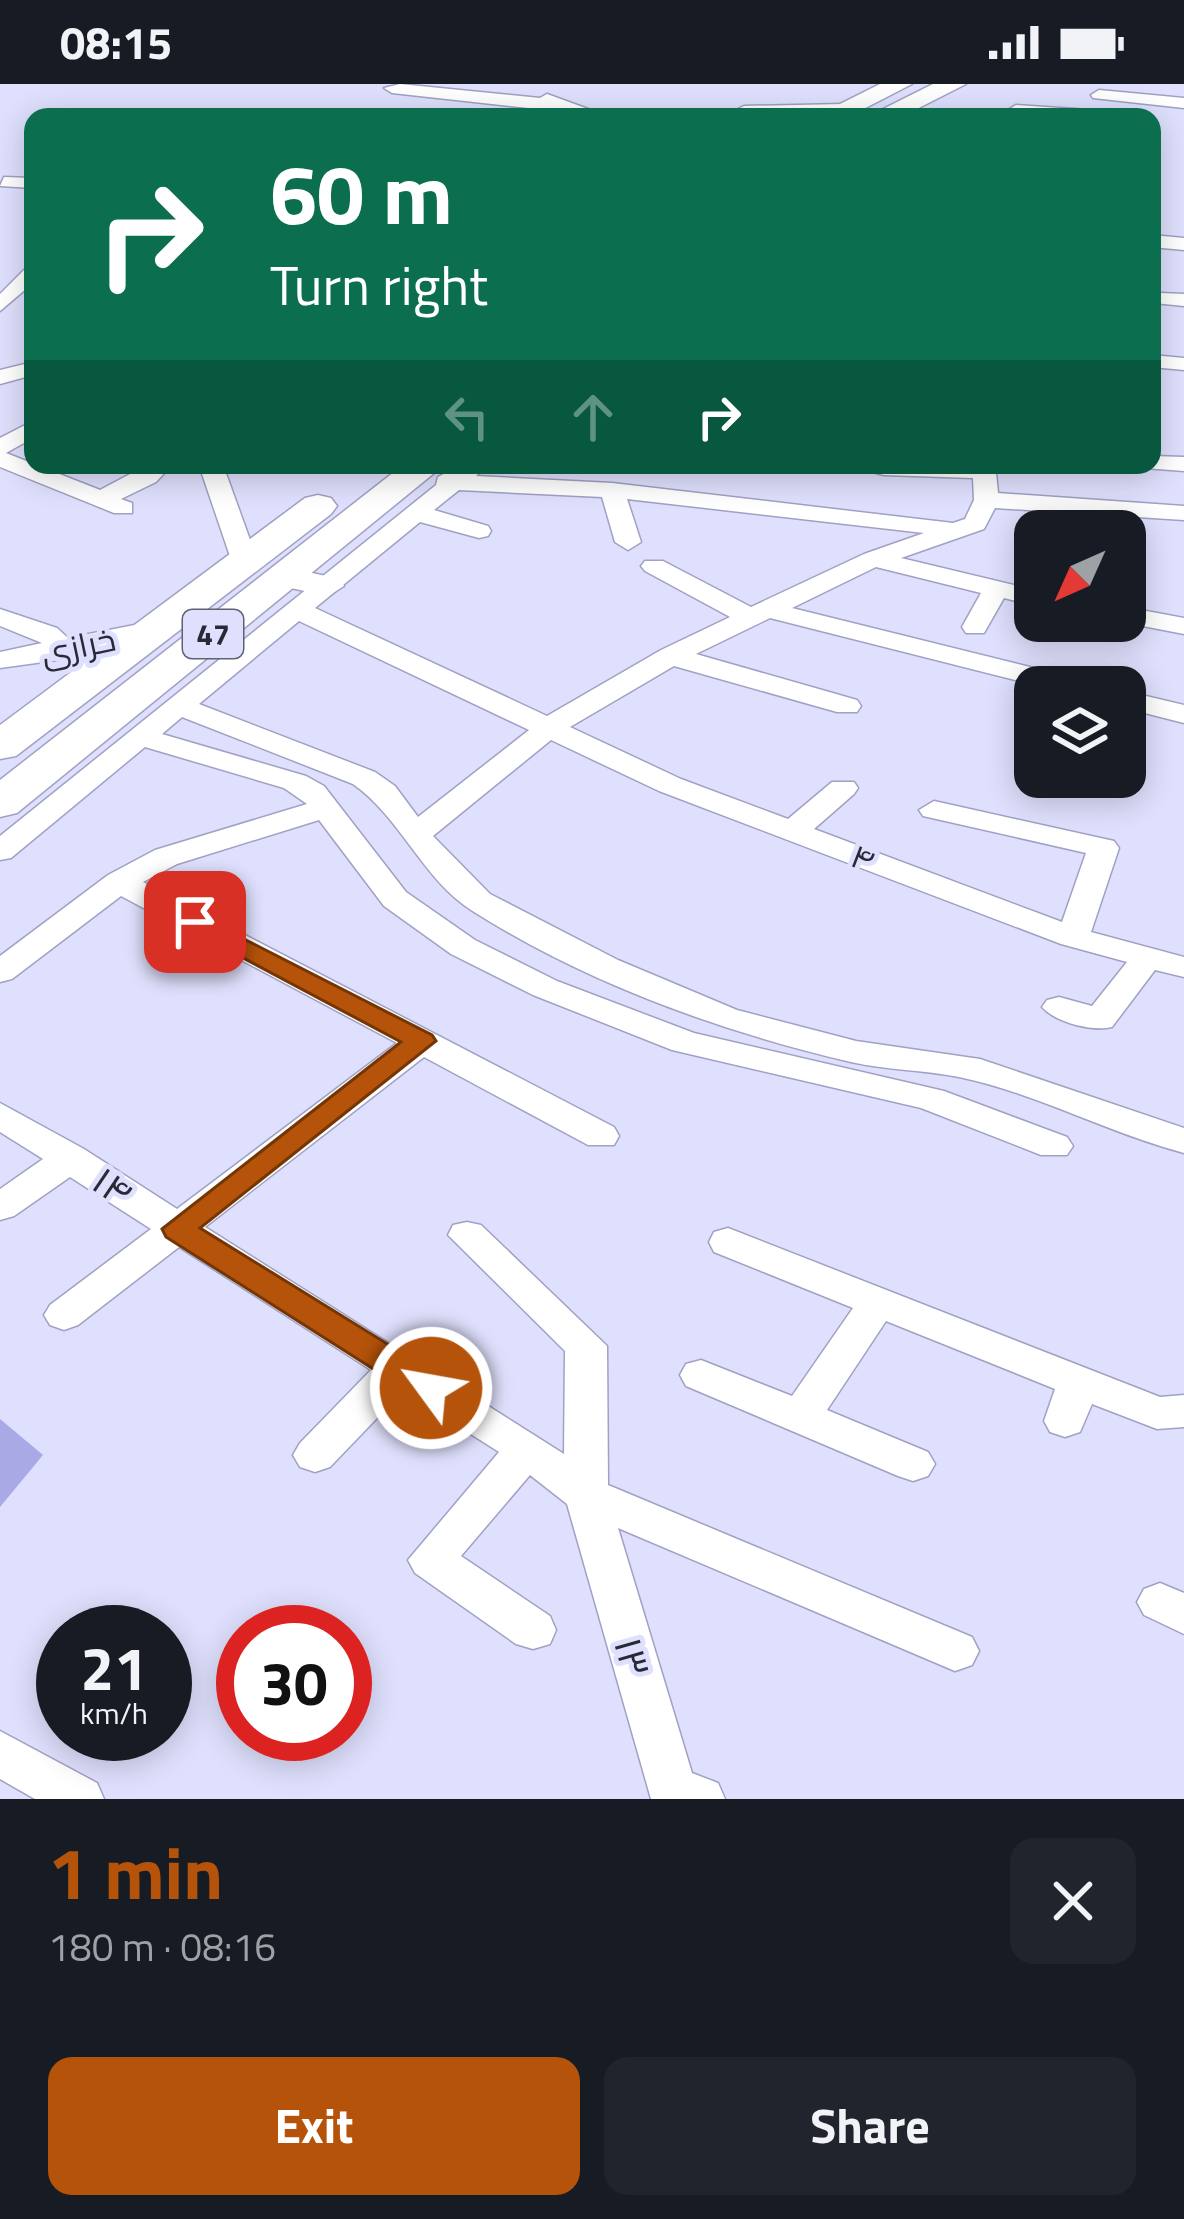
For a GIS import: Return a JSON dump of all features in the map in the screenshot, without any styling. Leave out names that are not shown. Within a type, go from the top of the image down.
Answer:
[{"type":"highway","points":[[847,108],[900,84]]},
{"type":"highway","points":[[900,108],[954,84]]},
{"type":"highway","name":"47","points":[[0,803],[135,718],[155,646],[244,562],[414,481]]},
{"type":"highway","name":"47","points":[[0,746],[74,668],[155,646],[292,594],[414,481]]},
{"type":"highway","points":[[74,668],[120,683],[132,694],[135,718]]},
{"type":"main road","points":[[292,594],[328,586]]},
{"type":"street","points":[[502,84],[576,108]]},
{"type":"street","points":[[392,88],[564,104]]},
{"type":"street","points":[[1099,95],[1184,103]]},
{"type":"street","points":[[1027,108],[1054,103],[1077,108]]},
{"type":"street","points":[[559,108],[564,104]]},
{"type":"street","points":[[4,182],[24,183]]},
{"type":"street","points":[[0,305],[24,282]]},
{"type":"street","points":[[1161,299],[1184,300]]},
{"type":"street","points":[[38,474],[111,503],[151,474]]},
{"type":"street","points":[[214,474],[244,562]]},
{"type":"street","points":[[415,836],[551,727],[671,656],[873,559],[952,528],[975,524],[986,500],[988,474]]},
{"type":"street","points":[[414,481],[612,490],[952,528]]},
{"type":"street","points":[[414,481],[479,531]]},
{"type":"street","points":[[328,586],[414,481]]},
{"type":"street","points":[[612,490],[628,542]]},
{"type":"street","points":[[986,500],[1184,513]]},
{"type":"street","points":[[873,559],[1014,594]]},
{"type":"street","points":[[654,566],[759,614],[1014,673]]},
{"type":"street","points":[[975,627],[994,590]]},
{"type":"street","points":[[0,851],[135,718],[178,706],[292,594]]},
{"type":"street","name":"۴","points":[[292,594],[670,785],[1073,937],[1184,967]]},
{"type":"street","points":[[0,617],[48,634],[74,668]]},
{"type":"street","points":[[1146,619],[1184,626]]},
{"type":"street","points":[[671,656],[847,706]]},
{"type":"street","name":"خرازی","points":[[0,660],[74,668]]},
{"type":"street","points":[[1146,701],[1181,705]]},
{"type":"street","points":[[178,706],[364,778],[383,792],[415,836],[479,901],[606,967],[725,1018],[856,1052],[967,1067],[1184,1141]]},
{"type":"street","points":[[135,718],[295,782],[326,808],[395,898],[463,946],[545,988],[684,1042],[931,1099],[1054,1146]]},
{"type":"street","points":[[793,831],[843,788]]},
{"type":"street","points":[[0,971],[119,882],[214,840],[326,808]]},
{"type":"street","points":[[934,810],[1103,848],[1073,937]]},
{"type":"street","points":[[119,882],[601,1136]]},
{"type":"street","points":[[1059,1007],[1100,1019],[1147,958]]},
{"type":"street","points":[[64,1315],[422,1041]]},
{"type":"street","points":[[931,1099],[967,1067]]},
{"type":"street","name":"۱۴","points":[[0,1115],[527,1449],[586,1496],[955,1651]]},
{"type":"street","points":[[0,1207],[70,1158]]},
{"type":"street","points":[[467,1235],[586,1346],[586,1496]]},
{"type":"street","points":[[728,1242],[878,1302],[1072,1402],[1184,1411]]},
{"type":"street","points":[[800,1417],[878,1302]]},
{"type":"street","points":[[315,1455],[399,1368]]},
{"type":"street","points":[[701,1375],[913,1464]]},
{"type":"street","points":[[527,1449],[431,1560],[533,1630]]},
{"type":"street","name":"۱۳","points":[[586,1496],[671,1788],[700,1799]]},
{"type":"street","points":[[0,1753],[79,1799]]},
{"type":"shaded area","points":[[0,1419],[43,1455],[0,1507]]},
{"type":"route","points":[[195,922],[422,1041],[178,1229],[431,1388]]}]
